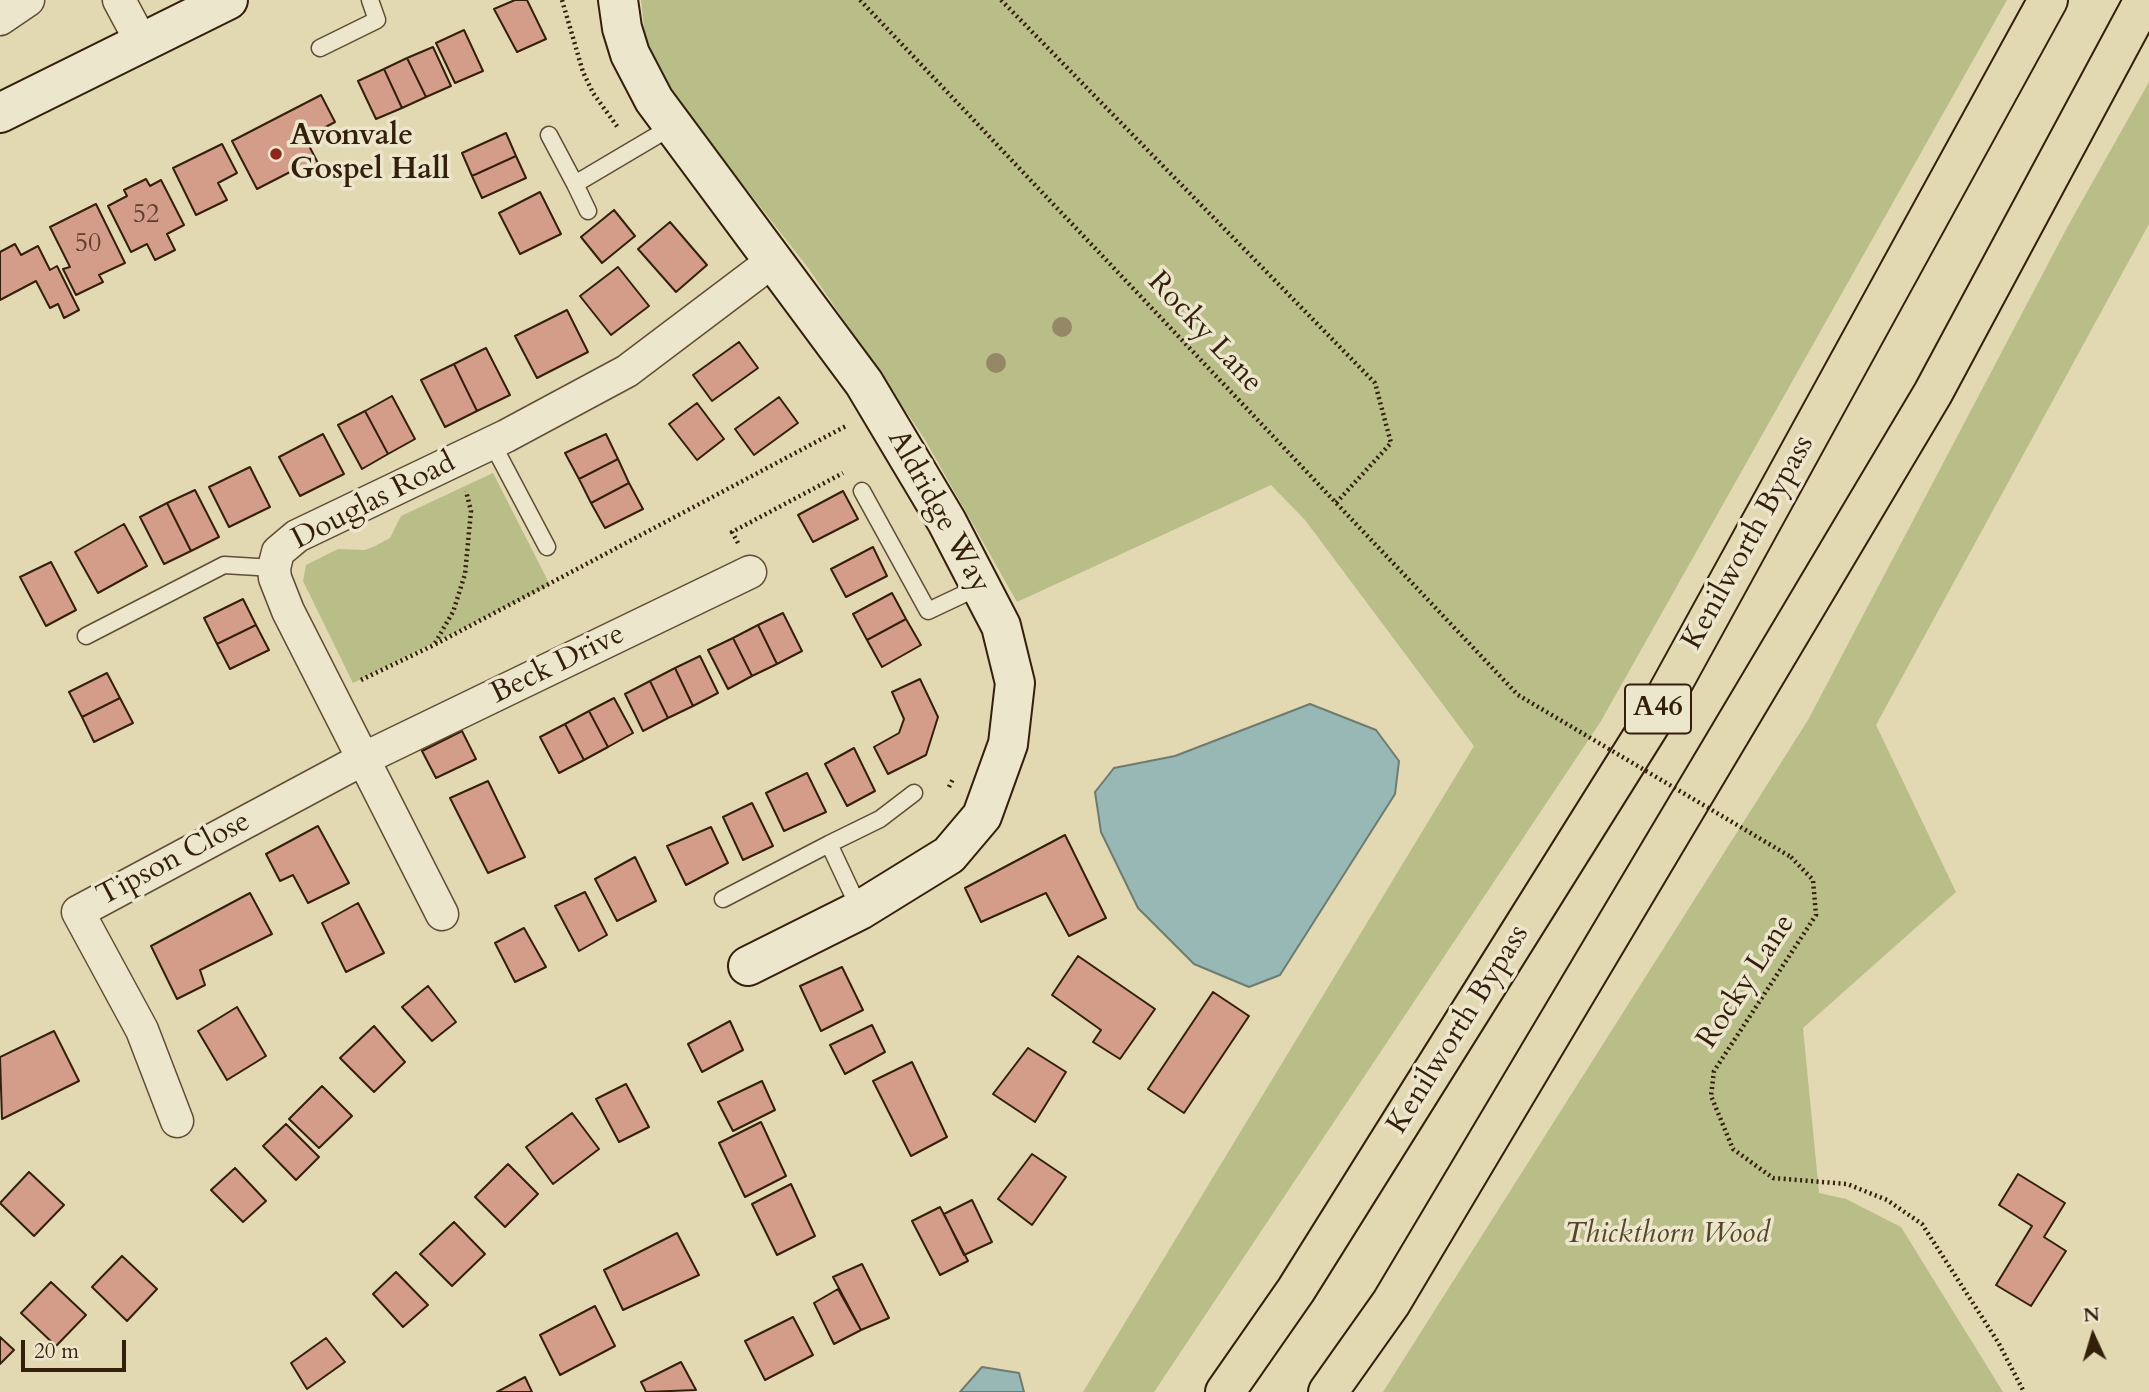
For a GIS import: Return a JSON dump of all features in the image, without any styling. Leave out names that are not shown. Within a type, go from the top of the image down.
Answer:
[{"type":"highway","name":"Kenilworth Bypass","points":[[1225,1392],[1296,1290],[1651,723],[2048,0]]},
{"type":"highway","name":"A46","points":[[1328,1392],[1391,1303],[1933,393],[2144,0]]},
{"type":"street","points":[[0,19],[28,0]]},
{"type":"street","points":[[119,0],[142,43]]},
{"type":"street","points":[[0,113],[228,0]]},
{"type":"street","name":"Aldridge Way","points":[[618,0],[622,28],[630,54],[654,100],[864,383],[981,586],[1001,626],[1015,682],[1008,744],[982,816],[949,855],[860,910],[748,966]]},
{"type":"street","name":"Douglas Road","points":[[442,914],[288,611],[274,568],[278,552],[287,542],[492,443],[627,371],[774,260]]},
{"type":"street","name":"Beck Drive","points":[[365,758],[750,572]]},
{"type":"street","name":"Tipson Close","points":[[177,1121],[142,1030],[78,912],[365,758]]},
{"type":"lane","points":[[320,48],[377,20],[370,0]]},
{"type":"lane","points":[[575,184],[673,126]]},
{"type":"lane","points":[[549,135],[589,211]]},
{"type":"lane","points":[[492,443],[547,547]]},
{"type":"lane","points":[[862,491],[929,611],[981,586]]},
{"type":"lane","points":[[86,636],[224,565],[274,568]]},
{"type":"lane","points":[[723,900],[880,819],[914,793]]},
{"type":"lane","points":[[829,844],[860,910]]},
{"type":"path","name":"Rocky Lane","points":[[860,0],[1518,695],[1791,857],[1813,880],[1816,915],[1714,1071],[1711,1096],[1733,1149],[1773,1178],[1847,1184],[1887,1200],[1922,1224],[1998,1342],[2024,1392]]},
{"type":"path","points":[[1001,0],[1375,383],[1391,443],[1336,503]]},
{"type":"path","points":[[332,694],[434,645],[849,425]]},
{"type":"path","points":[[434,645],[453,612],[465,574],[470,542],[471,511],[465,487],[451,463]]},
{"type":"path","points":[[750,572],[732,532],[846,472]]},
{"type":"green space","points":[[641,0],[2007,0],[1601,721],[1154,1392],[1083,1392],[1474,746],[1305,520],[1271,485],[1017,602],[924,438],[809,269],[687,113],[655,66],[645,36]]},
{"type":"green space","name":"Thickthorn Wood","points":[[2149,82],[2149,224],[1876,725],[1956,892],[1803,1028],[1819,1193],[1846,1199],[1901,1227],[2003,1392],[1383,1392],[1808,720],[2069,224]]},
{"type":"green space","points":[[493,473],[550,585],[353,683],[303,581],[306,565],[338,549],[365,550],[375,546],[390,538],[401,516]]},
{"type":"water","points":[[1310,704],[1376,730],[1399,761],[1395,794],[1280,975],[1249,987],[1194,964],[1138,908],[1101,832],[1095,792],[1114,768],[1175,756]]},
{"type":"water","points":[[982,1367],[1019,1373],[1024,1392],[960,1392]]},
{"type":"building","points":[[515,0],[527,0],[546,39],[517,52],[494,9]]},
{"type":"building","points":[[464,30],[483,71],[455,83],[436,43]]},
{"type":"building","points":[[433,47],[451,86],[426,97],[407,58]]},
{"type":"building","points":[[407,58],[426,97],[402,108],[384,69]]},
{"type":"building","points":[[384,69],[402,108],[376,119],[358,81]]},
{"type":"building","name":"Avonvale Gospel Hall","points":[[321,95],[335,122],[305,138],[320,167],[296,179],[292,171],[257,189],[232,141]]},
{"type":"building","points":[[506,133],[516,156],[472,176],[462,153]]},
{"type":"building","points":[[222,144],[237,173],[218,183],[227,200],[196,215],[173,168]]},
{"type":"building","points":[[516,156],[526,178],[482,198],[472,176]]},
{"type":"building","points":[[146,179],[150,186],[161,180],[184,225],[167,234],[175,250],[155,260],[147,244],[131,252],[108,206],[127,196],[124,190]]},
{"type":"building","points":[[540,192],[561,234],[520,254],[499,213]]},
{"type":"building","points":[[96,204],[125,263],[99,275],[103,282],[76,295],[63,269],[70,267],[50,227]]},
{"type":"building","points":[[614,210],[635,236],[602,263],[581,237]]},
{"type":"building","points":[[670,222],[707,265],[676,292],[638,249]]},
{"type":"building","points":[[15,244],[21,255],[38,246],[50,270],[57,266],[79,310],[64,318],[58,304],[50,308],[36,281],[0,300],[0,252]]},
{"type":"building","points":[[618,267],[649,306],[611,335],[580,296]]},
{"type":"building","points":[[567,310],[588,352],[537,378],[515,336]]},
{"type":"building","points":[[739,342],[758,368],[712,401],[693,375]]},
{"type":"building","points":[[486,348],[510,395],[477,411],[454,364]]},
{"type":"building","points":[[454,364],[477,411],[445,427],[421,380]]},
{"type":"building","points":[[392,396],[415,439],[388,454],[365,411]]},
{"type":"building","points":[[779,397],[798,423],[754,455],[735,429]]},
{"type":"building","points":[[697,403],[724,439],[697,460],[669,424]]},
{"type":"building","points":[[365,411],[388,454],[362,469],[338,425]]},
{"type":"building","points":[[323,434],[344,474],[300,496],[279,457]]},
{"type":"building","points":[[606,434],[618,459],[579,479],[565,453]]},
{"type":"building","points":[[618,459],[629,483],[591,503],[579,479]]},
{"type":"building","points":[[250,467],[270,507],[229,527],[209,487]]},
{"type":"building","points":[[629,483],[643,509],[605,528],[591,503]]},
{"type":"building","points":[[195,490],[219,537],[191,551],[167,503]]},
{"type":"building","points":[[843,491],[858,519],[813,542],[798,515]]},
{"type":"building","points":[[167,503],[191,551],[164,564],[140,517]]},
{"type":"building","points":[[124,524],[147,566],[98,593],[75,552]]},
{"type":"building","points":[[873,547],[887,576],[846,597],[831,569]]},
{"type":"building","points":[[51,562],[76,610],[46,626],[20,577]]},
{"type":"building","points":[[892,593],[906,619],[867,640],[853,614]]},
{"type":"building","points":[[243,599],[256,625],[217,644],[204,618]]},
{"type":"building","points":[[783,613],[802,651],[777,664],[758,625]]},
{"type":"building","points":[[906,619],[921,645],[882,667],[867,640]]},
{"type":"building","points":[[256,625],[269,650],[230,669],[217,644]]},
{"type":"building","points":[[758,625],[777,664],[752,676],[733,638]]},
{"type":"building","points":[[733,638],[752,676],[728,689],[708,650]]},
{"type":"building","points":[[700,656],[718,693],[693,706],[675,668]]},
{"type":"building","points":[[675,668],[693,706],[668,718],[650,681]]},
{"type":"building","points":[[107,673],[120,698],[82,717],[69,692]]},
{"type":"building","points":[[920,679],[938,717],[926,755],[888,774],[874,747],[899,733],[904,719],[892,692]]},
{"type":"building","points":[[650,681],[668,718],[643,731],[625,694]]},
{"type":"building","points":[[120,698],[133,723],[94,742],[82,717]]},
{"type":"building","points":[[614,698],[633,733],[608,747],[589,711]]},
{"type":"building","points":[[589,711],[608,747],[584,760],[565,724]]},
{"type":"building","points":[[565,724],[584,760],[559,773],[540,737]]},
{"type":"building","points":[[462,731],[476,759],[436,778],[422,751]]},
{"type":"building","points":[[854,748],[875,791],[847,806],[825,764]]},
{"type":"building","points":[[807,773],[826,812],[784,831],[766,793]]},
{"type":"building","points":[[488,781],[525,857],[488,873],[450,798]]},
{"type":"building","points":[[752,803],[773,846],[743,860],[723,817]]},
{"type":"building","points":[[318,826],[349,883],[308,903],[293,875],[280,881],[266,854]]},
{"type":"building","points":[[711,827],[728,863],[686,885],[667,846]]},
{"type":"building","points":[[1065,835],[1106,918],[1069,936],[1046,893],[981,922],[965,888]]},
{"type":"building","points":[[635,857],[656,901],[617,921],[595,879]]},
{"type":"building","points":[[585,892],[607,935],[579,951],[555,906]]},
{"type":"building","points":[[250,893],[272,934],[200,970],[205,985],[177,999],[151,946]]},
{"type":"building","points":[[358,903],[384,953],[346,972],[322,923]]},
{"type":"building","points":[[524,928],[546,967],[515,982],[495,943]]},
{"type":"building","points":[[1078,956],[1155,1009],[1120,1059],[1093,1042],[1101,1030],[1052,995]]},
{"type":"building","points":[[842,967],[863,1010],[821,1031],[800,986]]},
{"type":"building","points":[[428,986],[456,1022],[432,1041],[402,1007]]},
{"type":"building","points":[[1213,992],[1249,1016],[1184,1113],[1148,1089]]},
{"type":"building","points":[[237,1007],[266,1056],[227,1080],[198,1031]]},
{"type":"building","points":[[730,1021],[743,1050],[702,1072],[688,1044]]},
{"type":"building","points":[[872,1025],[885,1052],[845,1074],[830,1045]]},
{"type":"building","points":[[374,1026],[405,1062],[374,1092],[340,1058]]},
{"type":"building","points":[[54,1031],[79,1081],[2,1119],[0,1057]]},
{"type":"building","points":[[1028,1048],[1066,1072],[1035,1122],[993,1094]]},
{"type":"building","points":[[912,1062],[947,1137],[911,1156],[873,1081]]},
{"type":"building","points":[[762,1081],[775,1110],[733,1131],[718,1102]]},
{"type":"building","points":[[626,1084],[649,1127],[619,1142],[596,1099]]},
{"type":"building","points":[[322,1086],[352,1116],[319,1148],[289,1119]]},
{"type":"building","points":[[572,1113],[599,1149],[553,1184],[526,1147]]},
{"type":"building","points":[[761,1122],[786,1176],[745,1197],[719,1143]]},
{"type":"building","points":[[286,1124],[319,1157],[296,1180],[263,1146]]},
{"type":"building","points":[[1032,1154],[1066,1177],[1032,1225],[998,1199]]},
{"type":"building","points":[[508,1164],[538,1194],[505,1227],[475,1197]]},
{"type":"building","points":[[235,1168],[266,1201],[243,1222],[211,1190]]},
{"type":"building","points":[[29,1172],[64,1205],[34,1236],[0,1203]]},
{"type":"building","points":[[2018,1174],[2065,1203],[2044,1237],[2066,1251],[2031,1306],[1996,1285],[2032,1226],[1999,1205]]},
{"type":"building","points":[[791,1184],[815,1236],[777,1255],[752,1204]]},
{"type":"building","points":[[972,1200],[992,1242],[964,1255],[944,1214]]},
{"type":"building","points":[[940,1207],[968,1261],[940,1275],[912,1221]]},
{"type":"building","points":[[454,1222],[485,1254],[452,1286],[420,1254]]},
{"type":"building","points":[[677,1233],[699,1275],[623,1310],[604,1270]]},
{"type":"building","points":[[122,1256],[157,1289],[127,1321],[92,1287]]},
{"type":"building","points":[[862,1264],[889,1318],[861,1330],[833,1277]]},
{"type":"building","points":[[396,1272],[428,1305],[403,1327],[373,1294]]},
{"type":"building","points":[[51,1282],[86,1315],[56,1346],[21,1313]]},
{"type":"building","points":[[838,1289],[861,1330],[834,1344],[814,1303]]},
{"type":"building","points":[[595,1306],[615,1346],[560,1375],[540,1335]]},
{"type":"building","points":[[793,1317],[813,1355],[765,1380],[745,1341]]},
{"type":"building","points":[[0,1337],[14,1350],[0,1364]]},
{"type":"building","points":[[326,1338],[345,1362],[307,1389],[291,1363]]},
{"type":"building","points":[[681,1362],[696,1390],[646,1392],[641,1382]]},
{"type":"building","points":[[525,1377],[532,1392],[497,1392]]},
{"type":"place","name":"Avonvale Gospel Hall","points":[[276,154]]}]
